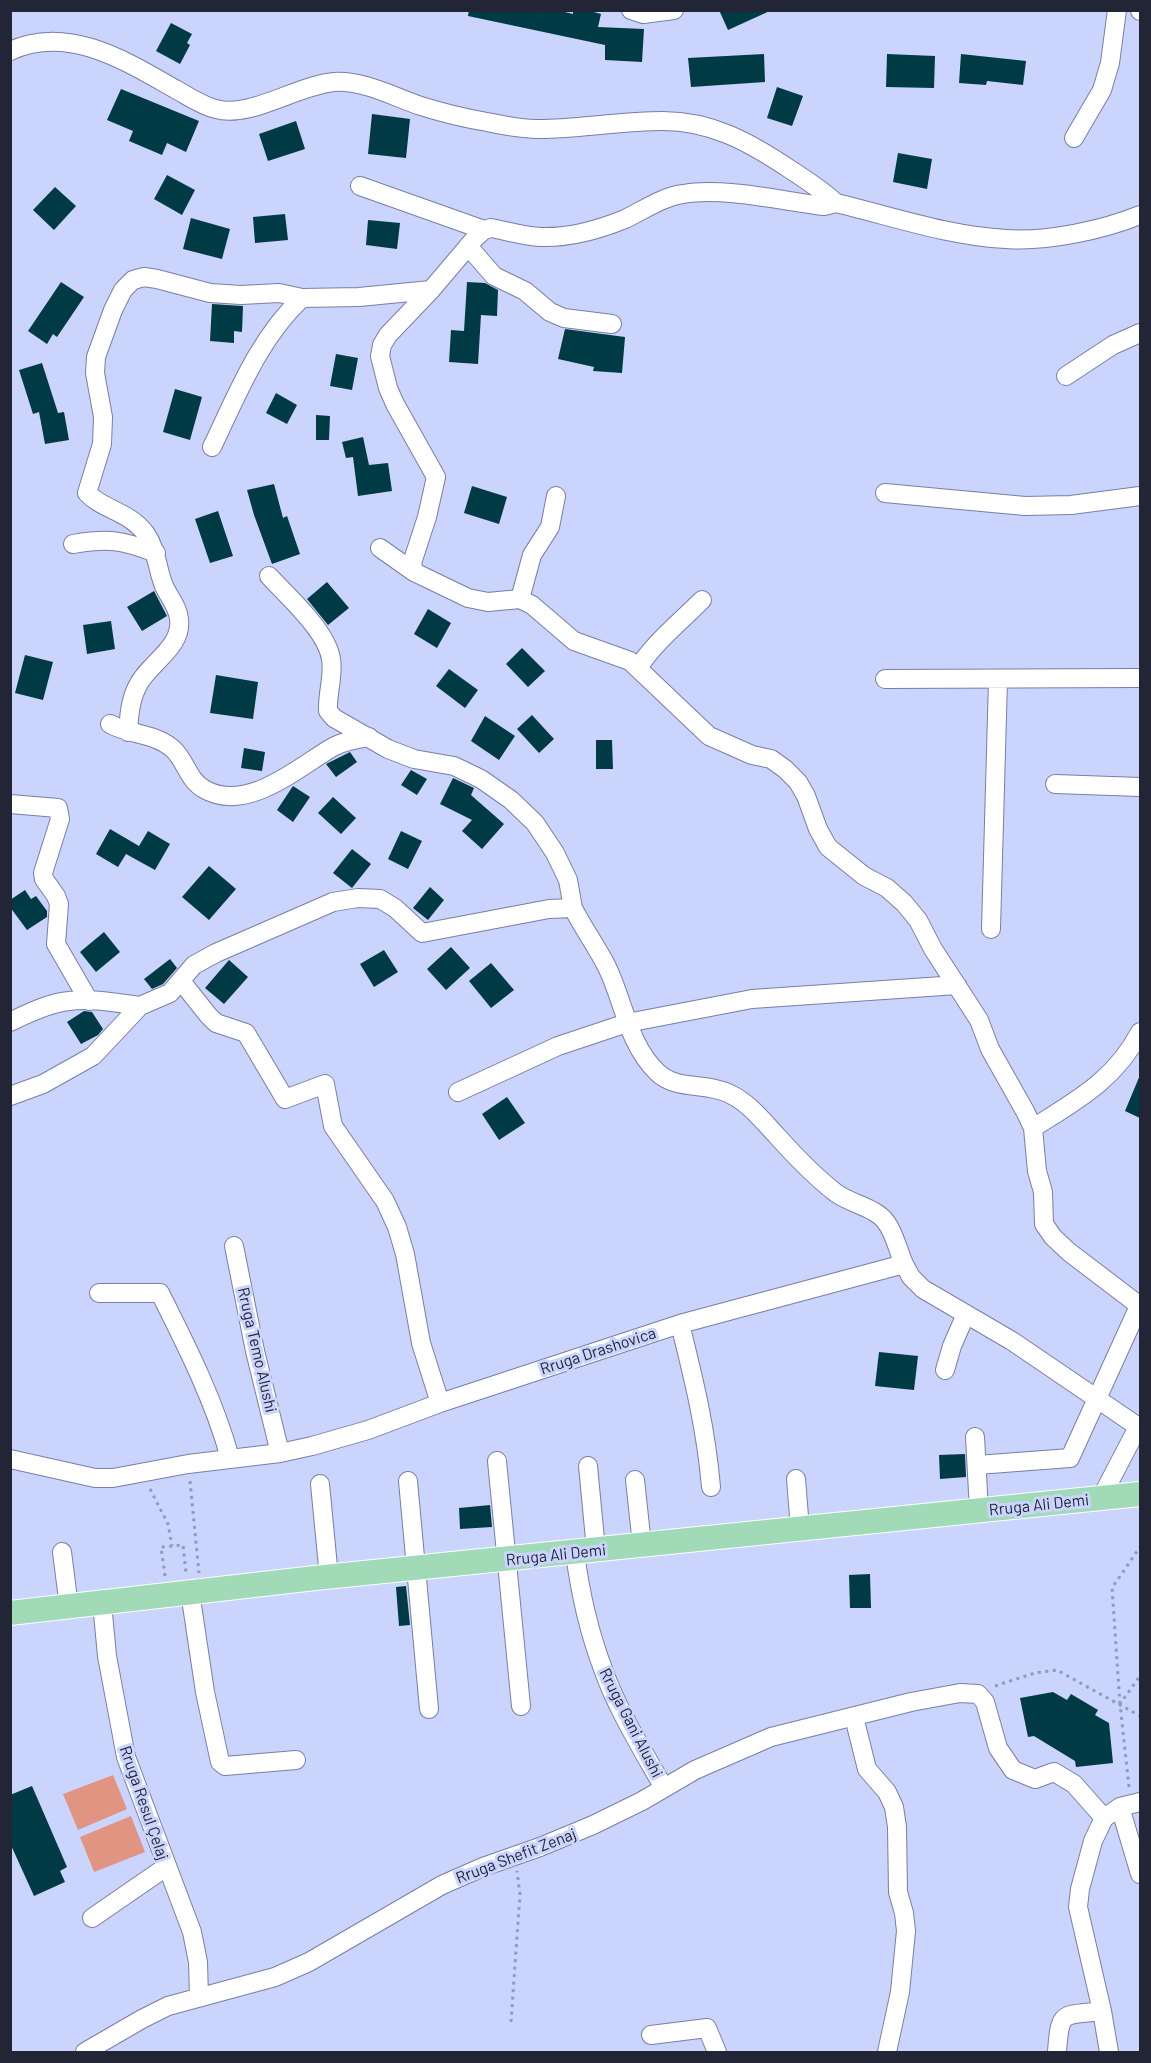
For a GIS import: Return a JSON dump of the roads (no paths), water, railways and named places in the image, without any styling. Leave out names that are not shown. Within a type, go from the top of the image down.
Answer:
[{"type":"main road","name":"Rruga Ali Demi","points":[[10,1613],[102,1603],[192,1583],[329,1577],[1140,1494]]},
{"type":"street","points":[[631,10],[643,14],[674,10]]},
{"type":"street","points":[[1074,138],[1102,90],[1110,63],[1117,10]]},
{"type":"street","points":[[10,51],[23,45],[50,40],[87,46],[120,58],[216,110],[234,111],[335,82],[354,83],[462,118],[509,126],[544,130],[665,121],[702,125],[731,134],[772,157],[823,191],[836,203]]},
{"type":"street","points":[[360,186],[484,230]]},
{"type":"street","points":[[414,572],[411,563],[427,517],[436,477],[388,388],[380,356],[382,345],[388,335],[484,230],[491,228],[539,237],[567,237],[614,222],[657,202],[682,194],[709,192],[824,206],[836,203],[975,236],[1008,239],[1046,237],[1086,230],[1140,215]]},
{"type":"street","points":[[468,246],[494,276],[525,291],[550,312],[564,318],[612,324]]},
{"type":"street","points":[[128,732],[137,687],[147,671],[174,642],[179,628],[179,617],[164,586],[156,553],[147,535],[121,512],[91,498],[87,493],[102,444],[103,417],[95,373],[96,357],[123,290],[134,280],[144,278],[157,279],[210,293],[242,295],[279,293],[302,298],[359,297],[431,290]]},
{"type":"street","points":[[212,447],[245,376],[284,315],[302,298]]},
{"type":"street","points":[[1066,375],[1113,345],[1140,333]]},
{"type":"street","points":[[885,493],[1025,506],[1071,505],[1140,496]]},
{"type":"street","points":[[520,599],[532,555],[550,527],[556,496]]},
{"type":"street","points":[[74,544],[111,539],[156,553]]},
{"type":"street","points":[[380,548],[414,572],[468,598],[488,602],[520,599],[532,605],[574,641],[591,649],[630,661],[709,736],[752,755],[771,759],[785,769],[798,782],[806,796],[818,829],[828,847],[864,876],[886,888],[904,903],[918,920],[979,1020],[990,1049],[1026,1113],[1032,1128],[1035,1162],[1043,1192],[1044,1224],[1068,1252],[1140,1305],[1133,1341],[1098,1400],[1070,1458],[976,1465]]},
{"type":"street","points":[[269,576],[327,644],[332,660],[328,711],[334,718],[388,749],[414,759],[454,766],[482,779],[511,800],[535,823],[555,853],[568,880],[573,908],[606,966],[618,992],[627,1023],[646,1060],[659,1074],[674,1083],[707,1086],[729,1093],[749,1106],[820,1179],[838,1194],[858,1206],[875,1212],[886,1222],[903,1264],[911,1277],[923,1289],[1012,1341],[1139,1428],[1101,1498]]},
{"type":"street","points":[[638,668],[657,642],[702,600]]},
{"type":"street","points":[[885,679],[1140,678]]},
{"type":"street","points":[[992,928],[998,680]]},
{"type":"street","points":[[110,724],[128,732],[152,736],[174,750],[195,783],[205,790],[219,795],[237,796],[265,788],[301,769],[334,746],[369,737]]},
{"type":"street","points":[[1055,784],[1140,788]]},
{"type":"street","points":[[10,804],[58,808],[60,811],[60,819],[43,873],[44,879],[59,904],[56,944],[89,1001]]},
{"type":"street","points":[[10,1096],[44,1084],[93,1056],[140,1006],[170,993],[194,965],[216,953],[333,902],[358,898],[380,899],[395,908],[422,933],[537,910],[573,908]]},
{"type":"street","points":[[181,981],[216,1023],[246,1033],[285,1099],[325,1084],[333,1126],[385,1201],[397,1227],[405,1254],[421,1343],[440,1403]]},
{"type":"street","points":[[458,1092],[558,1046],[627,1023],[752,999],[957,985]]},
{"type":"street","points":[[10,1022],[29,1013],[68,1001],[140,1006]]},
{"type":"street","points":[[1032,1128],[1091,1091],[1114,1071],[1133,1047],[1140,1032]]},
{"type":"street","name":"Rruga Temo Alushi","points":[[234,1246],[255,1351],[280,1453]]},
{"type":"street","name":"Rruga Drashovica","points":[[10,1459],[95,1478],[142,1474],[188,1464],[280,1453],[368,1430],[440,1403],[680,1324],[903,1264]]},
{"type":"street","points":[[99,1293],[160,1293],[219,1420],[230,1458]]},
{"type":"street","points":[[945,1370],[952,1346],[966,1314]]},
{"type":"street","points":[[680,1324],[707,1442],[711,1487]]},
{"type":"street","points":[[975,1437],[979,1511]]},
{"type":"street","points":[[497,1461],[521,1706]]},
{"type":"street","name":"Rruga Gani Alushi","points":[[588,1466],[586,1552],[588,1619],[603,1670],[639,1744],[664,1788]]},
{"type":"street","points":[[796,1479],[800,1529]]},
{"type":"street","points":[[635,1480],[642,1545]]},
{"type":"street","points":[[408,1481],[429,1709]]},
{"type":"street","points":[[320,1484],[329,1577]]},
{"type":"street","points":[[62,1552],[69,1607]]},
{"type":"street","points":[[192,1583],[205,1692],[220,1762],[225,1766],[296,1760]]},
{"type":"street","name":"Rruga Resul Çelaj","points":[[102,1603],[107,1656],[126,1757],[192,1932],[198,1962],[199,1998]]},
{"type":"street","name":"Rruga Shefit Zenaj","points":[[85,2052],[168,2006],[275,1977],[309,1962],[441,1885],[593,1825],[729,1754],[771,1737],[854,1717],[960,1693],[978,1694],[985,1702],[998,1748],[1012,1770],[1035,1779],[1054,1772],[1074,1784],[1104,1818]]},
{"type":"street","points":[[854,1717],[867,1768],[887,1792],[894,1807],[897,1827],[898,1892],[906,1931],[900,1992],[885,2052]]},
{"type":"street","points":[[1109,2052],[1078,1907],[1080,1889],[1093,1841],[1104,1818],[1130,1801],[1140,1874]]},
{"type":"street","points":[[92,1918],[166,1867]]},
{"type":"street","points":[[1058,2052],[1059,2025],[1062,2019],[1102,2011]]},
{"type":"street","points":[[651,2035],[707,2028],[717,2052]]}]
